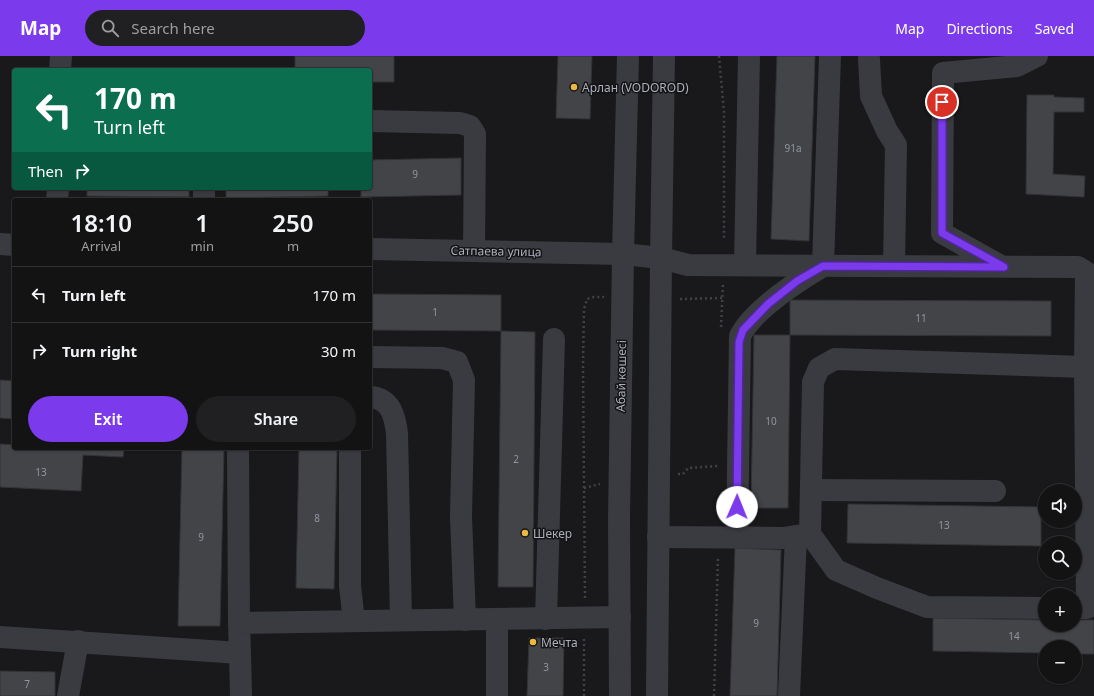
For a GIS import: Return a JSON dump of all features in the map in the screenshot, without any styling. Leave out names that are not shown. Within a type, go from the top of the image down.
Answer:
[{"type":"street","points":[[60,68],[61,56]]},
{"type":"street","name":"Абай көшесі","points":[[620,696],[619,519],[622,299],[628,56]]},
{"type":"street","points":[[657,696],[660,258],[664,56]]},
{"type":"street","points":[[745,265],[749,56]]},
{"type":"street","points":[[736,537],[740,336],[743,330],[768,304],[797,281],[823,266],[830,56]]},
{"type":"street","points":[[1004,267],[942,233],[943,64],[1017,66],[1037,56]]},
{"type":"street","points":[[869,59],[871,96],[887,131],[896,145],[894,266]]},
{"type":"street","points":[[372,121],[460,123],[470,126],[475,134],[474,250]]},
{"type":"street","points":[[0,244],[12,244]]},
{"type":"street","name":"Сатпаева улица","points":[[372,249],[623,254],[660,258],[688,265],[1078,267],[1090,271]]},
{"type":"street","points":[[1085,609],[1085,367],[1090,271]]},
{"type":"street","points":[[546,618],[554,339]]},
{"type":"street","points":[[372,357],[442,358],[457,362],[464,380],[461,516],[465,620]]},
{"type":"street","points":[[789,696],[803,535],[811,490],[813,382],[819,368],[835,359],[1085,367]]},
{"type":"street","points":[[372,397],[375,397],[388,404],[394,416],[397,433],[401,620]]},
{"type":"street","points":[[238,450],[241,696]]},
{"type":"street","points":[[350,450],[350,586],[354,621]]},
{"type":"street","points":[[811,490],[995,492]]},
{"type":"street","points":[[658,537],[783,538],[803,535]]},
{"type":"street","points":[[803,535],[836,570],[877,588],[927,607],[1038,608]]},
{"type":"street","points":[[239,623],[620,618]]},
{"type":"street","points":[[497,619],[497,696]]},
{"type":"street","points":[[0,637],[240,653]]},
{"type":"street","points":[[68,696],[78,642]]},
{"type":"path","points":[[584,696],[584,309],[587,299],[594,297],[622,299]]},
{"type":"path","points":[[660,298],[722,298]]},
{"type":"path","points":[[658,477],[683,474],[688,468],[719,466]]},
{"type":"building","points":[[295,56],[394,56],[394,82],[372,82],[372,68],[295,68]]},
{"type":"building","name":"Арлан (VODOROD)","points":[[558,56],[592,56],[590,119],[556,118]]},
{"type":"building","points":[[777,56],[815,56],[809,241],[771,239]]},
{"type":"building","points":[[1027,95],[1054,95],[1054,97],[1084,98],[1084,112],[1054,112],[1053,174],[1085,176],[1084,197],[1026,194]]},
{"type":"building","points":[[461,158],[461,195],[361,197],[361,190],[372,190],[372,160]]},
{"type":"building","points":[[87,190],[189,190],[189,197],[87,196]]},
{"type":"building","points":[[226,190],[328,190],[328,196],[226,198]]},
{"type":"building","points":[[372,294],[501,295],[501,331],[372,330]]},
{"type":"building","points":[[790,300],[1051,301],[1051,336],[790,335]]},
{"type":"building","points":[[501,331],[535,332],[533,587],[498,587]]},
{"type":"building","points":[[754,335],[790,335],[788,508],[751,508]]},
{"type":"building","points":[[0,380],[12,381],[12,419],[0,418]]},
{"type":"building","points":[[0,444],[12,445],[12,450],[124,450],[123,457],[83,455],[81,491],[0,487]]},
{"type":"building","points":[[182,450],[224,450],[220,626],[178,626]]},
{"type":"building","points":[[299,450],[337,450],[334,589],[296,588]]},
{"type":"building","points":[[848,504],[1038,507],[1038,528],[1041,528],[1041,536],[1038,536],[1038,546],[847,543]]},
{"type":"building","points":[[735,548],[781,550],[777,696],[730,696]]},
{"type":"building","points":[[933,618],[1038,620],[1038,632],[1082,632],[1082,620],[1094,620],[1094,654],[1082,654],[1082,640],[1038,640],[1038,653],[933,651]]},
{"type":"building","points":[[529,638],[564,638],[563,696],[527,696]]},
{"type":"building","points":[[0,671],[55,672],[55,696],[0,696]]},
{"type":"place","name":"Арлан (VODOROD)","points":[[574,87]]},
{"type":"place","name":"Шекер","points":[[525,533]]},
{"type":"place","name":"Мечта","points":[[533,642]]},
{"type":"route","points":[[737,507],[739,342],[743,330],[768,304],[797,281],[823,266],[1004,267],[942,233],[942,102]]}]
